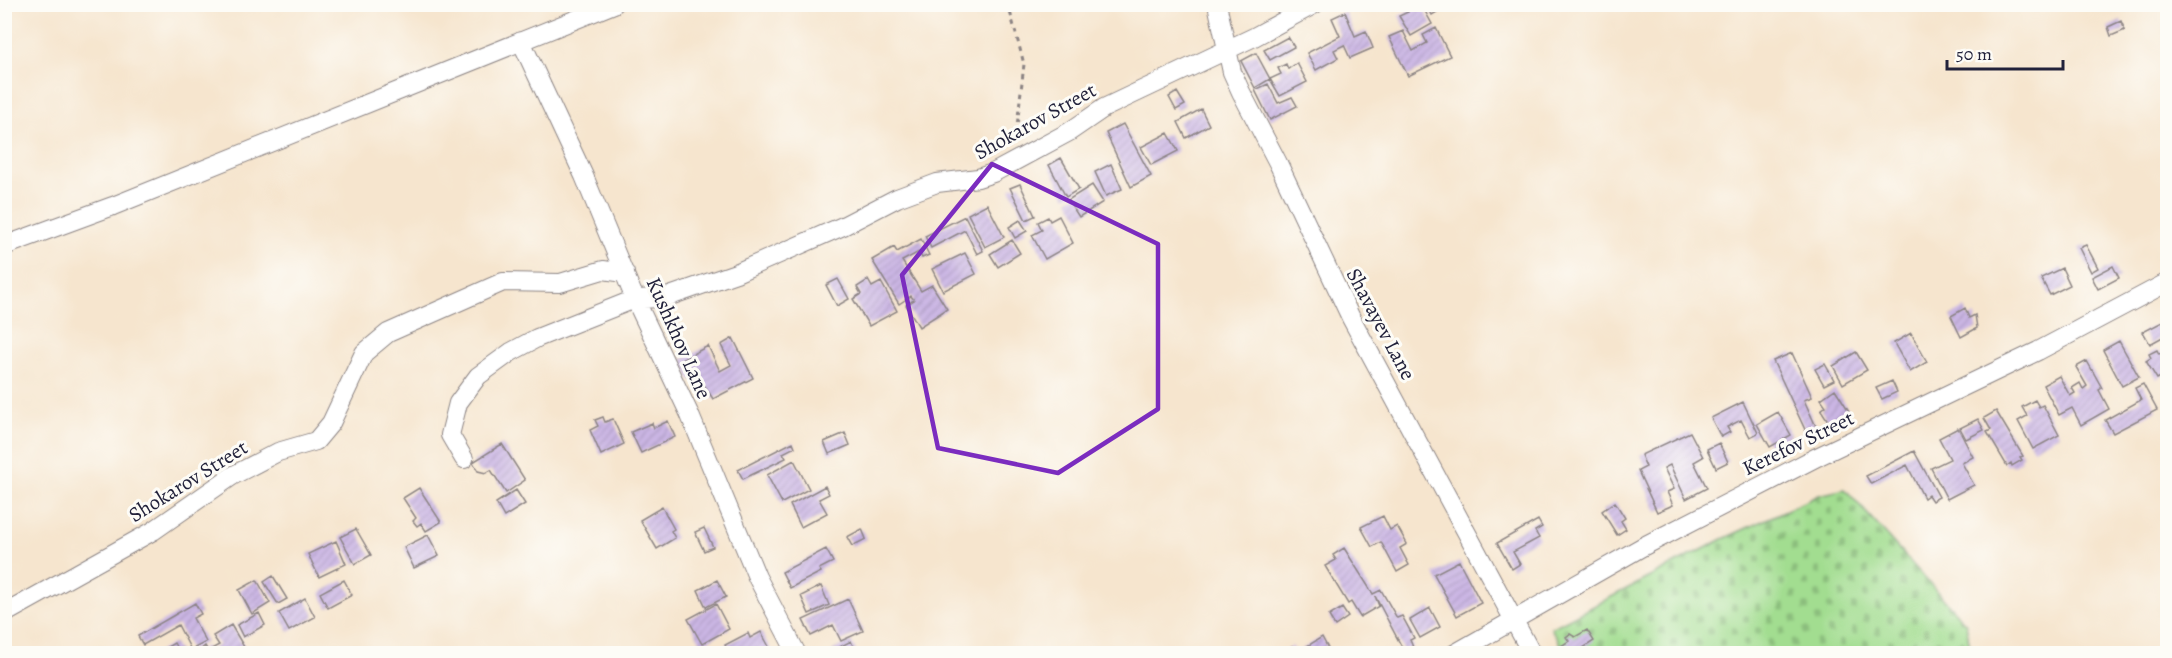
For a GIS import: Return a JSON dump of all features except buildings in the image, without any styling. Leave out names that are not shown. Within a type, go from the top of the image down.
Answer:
[{"type":"street","points":[[4,246],[114,206],[614,4]]},
{"type":"street","name":"Shavayev Lane","points":[[1217,4],[1227,50],[1240,92],[1278,164],[1351,318],[1532,654]]},
{"type":"street","name":"Shokarov Street","points":[[464,459],[450,435],[458,403],[478,376],[511,352],[537,338],[635,299],[664,298],[736,273],[843,226],[897,198],[937,183],[978,178],[1069,132],[1104,108],[1227,50],[1315,4]]},
{"type":"street","name":"Kushkhov Lane","points":[[521,40],[580,167],[635,299],[689,413],[757,577],[797,654]]},
{"type":"street","name":"Shokarov Street","points":[[4,614],[153,531],[209,489],[240,471],[279,452],[316,441],[331,423],[364,353],[388,333],[503,282],[560,283],[603,270],[625,273]]},
{"type":"street","name":"Kerefov Street","points":[[1454,654],[1652,542],[1817,457],[2038,351],[2168,282]]},
{"type":"path","points":[[1008,4],[1024,64],[1015,125],[1015,160]]},
{"type":"highlighted area","points":[[992,164],[1158,244],[1158,409],[1058,473],[938,448],[902,275]]},
{"type":"green space","points":[[1845,489],[1966,624],[1971,653],[1565,653],[1551,628],[1723,539],[1819,495]]}]
